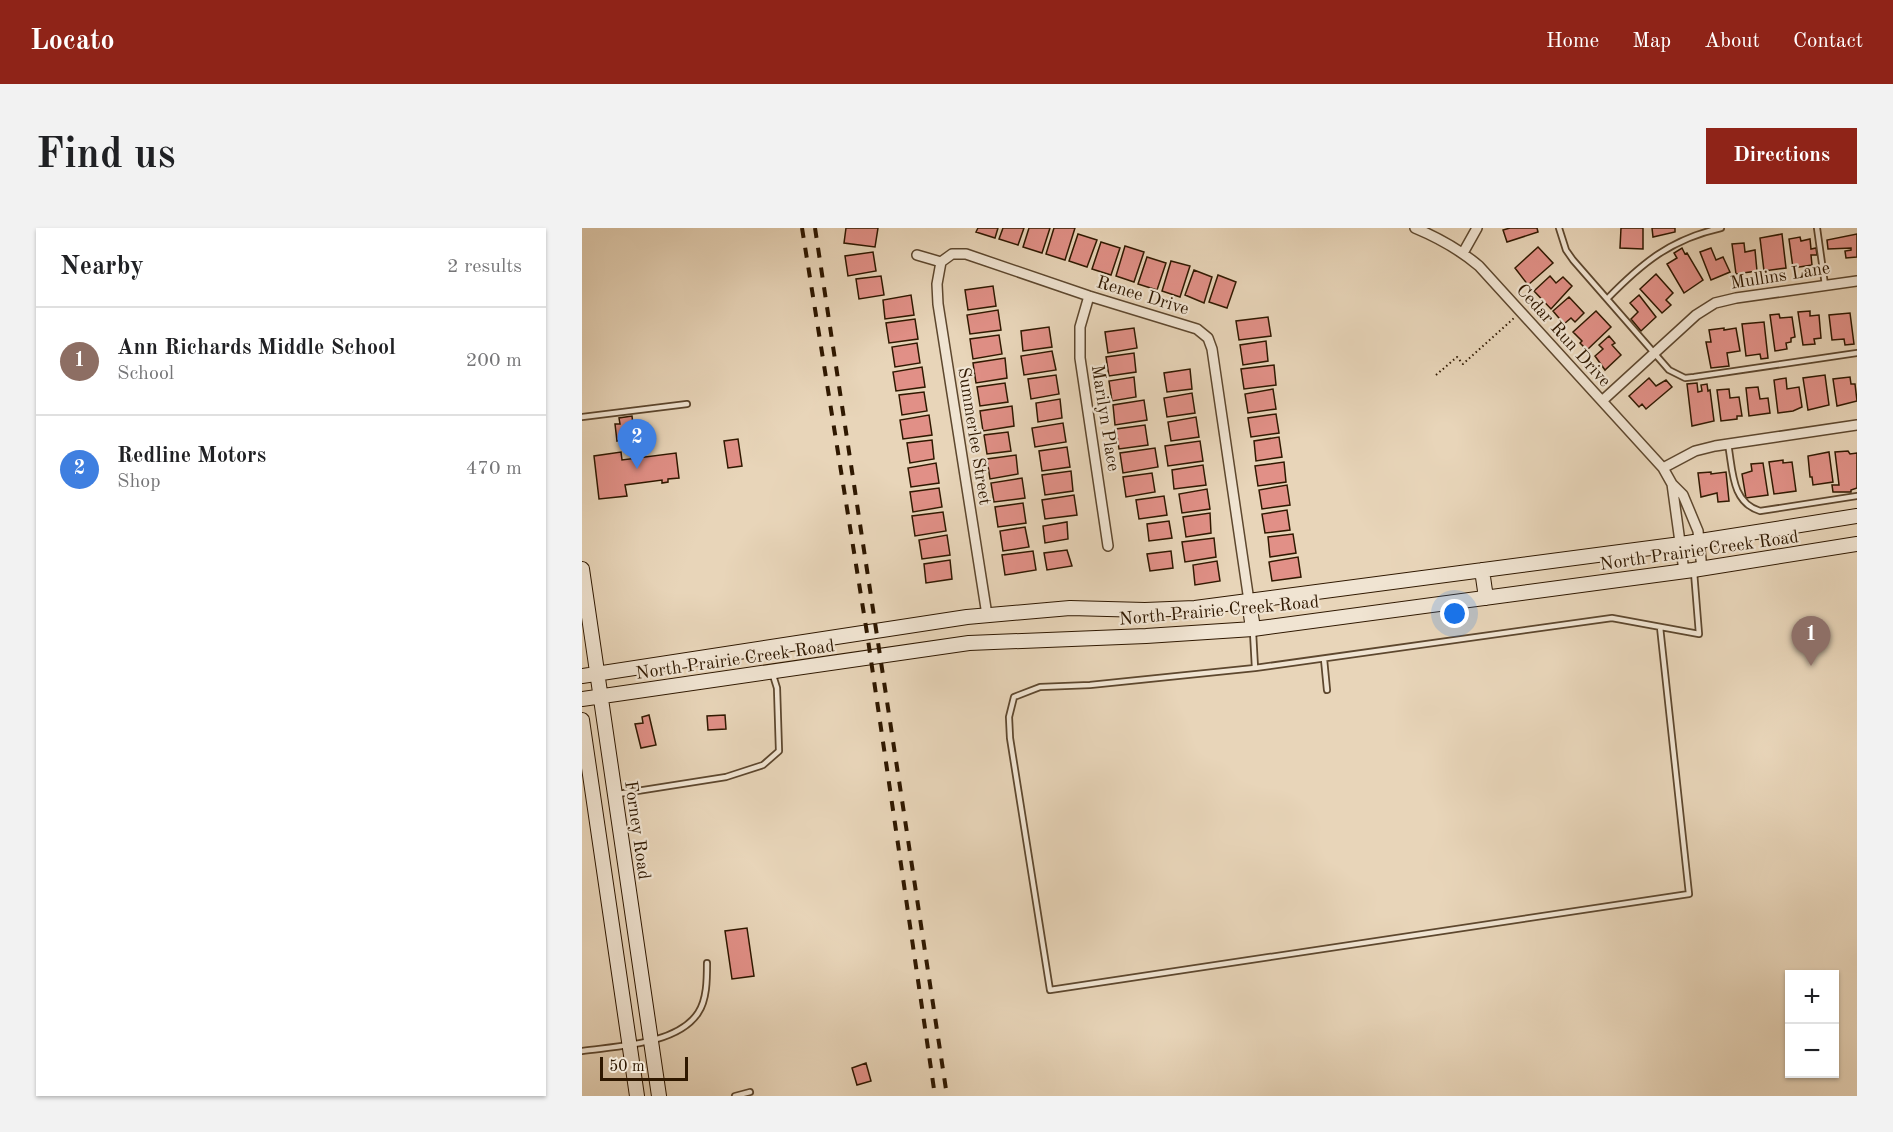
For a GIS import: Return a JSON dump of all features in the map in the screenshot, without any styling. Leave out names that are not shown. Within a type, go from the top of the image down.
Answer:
[{"type":"main road","name":"North Prairie Creek Road","points":[[589,675],[987,615],[1070,608],[1145,610],[1195,608],[1681,543],[1857,516]]},
{"type":"main road","name":"North Prairie Creek Road","points":[[582,699],[969,643],[1253,629],[1693,570],[1857,544]]},
{"type":"main road","name":"Forney Road","points":[[582,569],[589,675],[601,696],[659,1096]]},
{"type":"main road","points":[[1482,570],[1486,598]]},
{"type":"main road","points":[[1249,601],[1253,629]]},
{"type":"main road","points":[[768,648],[772,671]]},
{"type":"main road","points":[[582,720],[637,1096]]},
{"type":"street","name":"Cedar Run Drive","points":[[1415,228],[1439,238],[1463,253],[1486,274],[1663,468],[1672,484],[1683,495],[1698,531],[1700,540],[1693,570]]},
{"type":"street","points":[[1463,253],[1478,228]]},
{"type":"street","name":"Renee Drive","points":[[941,262],[952,254],[966,254],[1089,296],[1197,329],[1208,338],[1212,350],[1249,601]]},
{"type":"street","points":[[917,255],[941,262]]},
{"type":"street","name":"Summerlee Street","points":[[941,262],[937,284],[938,304],[987,615]]},
{"type":"street","name":"Mullins Lane","points":[[1602,401],[1696,315],[1715,303],[1857,281]]},
{"type":"street","name":"Marilyn Place","points":[[1089,296],[1080,327],[1080,358],[1108,546]]},
{"type":"street","points":[[1663,468],[1695,451],[1728,444],[1857,426]]},
{"type":"street","points":[[1672,484],[1681,543],[1693,570]]},
{"type":"lane","points":[[1559,228],[1566,250],[1607,299],[1670,370],[1685,378],[1857,353]]},
{"type":"lane","points":[[1607,299],[1646,262],[1673,244],[1699,233],[1721,228]]},
{"type":"lane","points":[[1817,228],[1825,285]]},
{"type":"lane","points":[[582,417],[687,404]]},
{"type":"lane","points":[[1728,444],[1736,489],[1741,500],[1750,508],[1760,511],[1857,496]]},
{"type":"lane","points":[[1660,627],[1689,894],[1050,990],[1010,738],[1010,717],[1014,697],[1040,687],[1090,685],[1255,668],[1612,618],[1699,634],[1693,570]]},
{"type":"lane","points":[[1253,629],[1255,668]]},
{"type":"lane","points":[[1324,659],[1327,690]]},
{"type":"lane","points":[[615,794],[726,777],[763,765],[779,751],[777,688],[772,671]]},
{"type":"lane","points":[[582,1051],[651,1041],[684,1028],[699,1013],[706,989],[707,963]]},
{"type":"lane","points":[[735,1096],[750,1092]]},
{"type":"path","points":[[1436,375],[1457,357],[1463,364],[1504,326]]},
{"type":"building","points":[[846,228],[878,228],[875,247],[844,243]]},
{"type":"building","points":[[978,228],[998,228],[995,238],[976,232]]},
{"type":"building","points":[[1003,228],[1024,228],[1018,245],[999,239]]},
{"type":"building","points":[[1029,228],[1050,228],[1042,253],[1023,247]]},
{"type":"building","points":[[1054,228],[1075,228],[1065,260],[1046,254]]},
{"type":"building","points":[[1537,228],[1538,232],[1507,242],[1503,230]]},
{"type":"building","points":[[1621,228],[1643,228],[1643,249],[1620,248]]},
{"type":"building","points":[[1652,228],[1675,228],[1675,232],[1653,237]]},
{"type":"building","points":[[1078,234],[1097,240],[1087,267],[1069,261]]},
{"type":"building","points":[[1782,234],[1786,268],[1764,271],[1760,238]]},
{"type":"building","points":[[1857,234],[1857,257],[1846,258],[1845,251],[1851,248],[1828,249],[1827,240]]},
{"type":"building","points":[[1800,237],[1801,241],[1810,239],[1811,249],[1816,248],[1817,255],[1811,255],[1812,265],[1793,268],[1789,239]]},
{"type":"building","points":[[1101,242],[1120,248],[1111,275],[1092,269]]},
{"type":"building","points":[[1744,243],[1745,252],[1755,250],[1757,271],[1736,274],[1732,244]]},
{"type":"building","points":[[1125,246],[1144,252],[1134,282],[1116,276]]},
{"type":"building","points":[[1538,247],[1553,263],[1528,285],[1515,268]]},
{"type":"building","points":[[1682,248],[1703,280],[1684,293],[1667,264],[1677,258],[1674,253]]},
{"type":"building","points":[[1711,248],[1716,260],[1723,257],[1730,272],[1711,280],[1700,252]]},
{"type":"building","points":[[873,252],[876,271],[848,276],[845,256]]},
{"type":"building","points":[[1147,257],[1166,263],[1157,290],[1138,284]]},
{"type":"building","points":[[1171,261],[1190,266],[1180,297],[1162,291]]},
{"type":"building","points":[[1194,270],[1212,277],[1204,303],[1185,295]]},
{"type":"building","points":[[1656,274],[1673,293],[1666,300],[1671,305],[1662,313],[1640,289]]},
{"type":"building","points":[[1218,275],[1236,282],[1227,308],[1209,302]]},
{"type":"building","points":[[881,276],[884,295],[859,299],[856,279]]},
{"type":"building","points":[[1550,276],[1556,283],[1563,277],[1572,286],[1551,309],[1534,291]]},
{"type":"building","points":[[993,286],[996,306],[968,310],[965,290]]},
{"type":"building","points":[[911,295],[914,315],[885,319],[883,300]]},
{"type":"building","points":[[1639,295],[1656,317],[1641,331],[1631,319],[1638,312],[1630,303]]},
{"type":"building","points":[[1569,297],[1584,313],[1575,322],[1571,318],[1564,324],[1553,311]]},
{"type":"building","points":[[998,310],[1001,330],[970,334],[967,315]]},
{"type":"building","points":[[1596,311],[1611,327],[1587,350],[1573,332]]},
{"type":"building","points":[[1810,311],[1810,316],[1819,315],[1821,338],[1814,339],[1815,344],[1803,345],[1798,312]]},
{"type":"building","points":[[1850,313],[1854,344],[1845,345],[1844,339],[1832,340],[1829,315]]},
{"type":"building","points":[[1779,314],[1780,318],[1792,317],[1795,337],[1791,338],[1791,342],[1786,343],[1787,349],[1775,351],[1770,315]]},
{"type":"building","points":[[1268,317],[1271,336],[1239,340],[1236,321]]},
{"type":"building","points":[[915,319],[918,339],[889,343],[886,323]]},
{"type":"building","points":[[1764,322],[1768,358],[1761,359],[1760,354],[1746,356],[1742,324]]},
{"type":"building","points":[[1049,327],[1052,347],[1023,351],[1021,331]]},
{"type":"building","points":[[1134,328],[1137,348],[1108,353],[1105,332]]},
{"type":"building","points":[[1724,328],[1724,330],[1736,328],[1740,351],[1727,353],[1729,366],[1711,368],[1706,342],[1711,342],[1709,330]]},
{"type":"building","points":[[999,335],[1002,354],[973,359],[970,339]]},
{"type":"building","points":[[1609,336],[1615,343],[1612,345],[1621,355],[1605,370],[1595,356],[1603,349],[1599,345]]},
{"type":"building","points":[[1266,341],[1268,361],[1243,365],[1240,345]]},
{"type":"building","points":[[917,343],[920,363],[895,367],[892,347]]},
{"type":"building","points":[[1052,351],[1056,370],[1024,375],[1021,356]]},
{"type":"building","points":[[1134,353],[1136,372],[1109,376],[1106,357]]},
{"type":"building","points":[[1005,358],[1007,378],[976,383],[973,363]]},
{"type":"building","points":[[1274,365],[1276,385],[1244,389],[1241,369]]},
{"type":"building","points":[[922,367],[925,387],[896,391],[893,372]]},
{"type":"building","points":[[1190,369],[1192,389],[1167,392],[1164,373]]},
{"type":"building","points":[[1056,375],[1059,394],[1031,399],[1028,379]]},
{"type":"building","points":[[1825,375],[1829,405],[1808,410],[1803,378]]},
{"type":"building","points":[[1134,377],[1136,397],[1112,401],[1109,381]]},
{"type":"building","points":[[1850,377],[1851,384],[1855,384],[1857,401],[1837,406],[1833,379]]},
{"type":"building","points":[[1649,378],[1656,386],[1666,380],[1672,387],[1646,409],[1642,404],[1639,407],[1629,396]]},
{"type":"building","points":[[1786,378],[1787,389],[1799,387],[1802,407],[1778,413],[1774,380]]},
{"type":"building","points":[[1005,383],[1008,402],[980,406],[977,387]]},
{"type":"building","points":[[1697,383],[1698,392],[1702,391],[1701,385],[1707,384],[1708,391],[1710,390],[1714,421],[1692,426],[1687,384]]},
{"type":"building","points":[[1758,387],[1760,399],[1768,398],[1770,413],[1749,416],[1746,388]]},
{"type":"building","points":[[1273,389],[1276,409],[1248,413],[1245,394]]},
{"type":"building","points":[[1729,389],[1730,398],[1739,397],[1742,416],[1721,421],[1717,390]]},
{"type":"building","points":[[924,392],[927,411],[902,415],[899,395]]},
{"type":"building","points":[[1192,393],[1195,413],[1167,417],[1164,398]]},
{"type":"building","points":[[1060,399],[1062,418],[1038,422],[1036,403]]},
{"type":"building","points":[[1144,400],[1147,420],[1115,425],[1113,405]]},
{"type":"building","points":[[1012,406],[1014,426],[983,431],[980,411]]},
{"type":"building","points":[[1276,414],[1279,433],[1251,437],[1248,418]]},
{"type":"building","points":[[929,415],[932,435],[903,439],[900,420]]},
{"type":"building","points":[[632,416],[636,449],[623,450],[622,440],[617,441],[615,424],[620,424],[619,418]]},
{"type":"building","points":[[1196,417],[1199,437],[1171,441],[1168,422]]},
{"type":"building","points":[[1063,423],[1066,442],[1035,447],[1032,428]]},
{"type":"building","points":[[1145,425],[1148,445],[1119,449],[1116,429]]},
{"type":"building","points":[[1008,432],[1011,451],[987,454],[984,435]]},
{"type":"building","points":[[1279,437],[1282,457],[1256,461],[1254,441]]},
{"type":"building","points":[[738,439],[742,466],[728,468],[724,441]]},
{"type":"building","points":[[932,440],[934,459],[910,463],[907,443]]},
{"type":"building","points":[[1200,441],[1203,461],[1168,466],[1165,446]]},
{"type":"building","points":[[1067,447],[1070,467],[1042,471],[1039,451]]},
{"type":"building","points":[[1155,448],[1158,467],[1123,473],[1120,453]]},
{"type":"building","points":[[1848,451],[1850,454],[1857,453],[1857,488],[1851,492],[1833,492],[1832,485],[1839,485],[1835,452]]},
{"type":"building","points":[[621,452],[622,460],[676,453],[679,478],[668,479],[668,482],[662,483],[662,480],[625,485],[627,496],[599,499],[594,456]]},
{"type":"building","points":[[1829,452],[1833,482],[1813,485],[1808,456]]},
{"type":"building","points":[[1016,455],[1018,474],[990,479],[987,459]]},
{"type":"building","points":[[1783,460],[1783,463],[1792,462],[1796,491],[1774,494],[1769,462]]},
{"type":"building","points":[[1284,462],[1286,482],[1258,486],[1255,466]]},
{"type":"building","points":[[936,463],[939,483],[911,487],[908,468]]},
{"type":"building","points":[[1763,463],[1768,495],[1746,498],[1742,474],[1752,471],[1751,464]]},
{"type":"building","points":[[1203,465],[1206,485],[1174,489],[1172,470]]},
{"type":"building","points":[[1071,471],[1073,491],[1045,495],[1042,475]]},
{"type":"building","points":[[1711,472],[1711,474],[1726,472],[1729,501],[1718,502],[1717,493],[1701,497],[1698,473]]},
{"type":"building","points":[[1152,473],[1155,492],[1126,497],[1123,477]]},
{"type":"building","points":[[1022,478],[1025,498],[994,502],[991,483]]},
{"type":"building","points":[[1287,485],[1290,505],[1262,509],[1259,490]]},
{"type":"building","points":[[939,488],[942,507],[913,512],[910,492]]},
{"type":"building","points":[[1207,489],[1210,509],[1182,513],[1179,494]]},
{"type":"building","points":[[1074,495],[1077,515],[1045,519],[1042,500]]},
{"type":"building","points":[[1164,496],[1167,515],[1139,519],[1136,500]]},
{"type":"building","points":[[1023,503],[1026,523],[998,527],[995,507]]},
{"type":"building","points":[[1287,510],[1290,530],[1265,533],[1262,514]]},
{"type":"building","points":[[943,512],[946,531],[915,536],[912,516]]},
{"type":"building","points":[[1210,513],[1211,533],[1186,537],[1183,517]]},
{"type":"building","points":[[1169,521],[1172,538],[1149,541],[1147,524]]},
{"type":"building","points":[[1067,522],[1068,539],[1045,543],[1043,526]]},
{"type":"building","points":[[1025,527],[1029,547],[1003,551],[1000,531]]},
{"type":"building","points":[[1293,534],[1296,553],[1270,557],[1268,537]]},
{"type":"building","points":[[947,535],[950,555],[922,559],[919,540]]},
{"type":"building","points":[[1214,538],[1216,557],[1185,562],[1182,542]]},
{"type":"building","points":[[1067,550],[1072,566],[1047,570],[1044,553]]},
{"type":"building","points":[[1033,551],[1036,570],[1005,575],[1002,555]]},
{"type":"building","points":[[1171,551],[1173,568],[1150,571],[1147,554]]},
{"type":"building","points":[[1298,557],[1301,577],[1272,581],[1269,562]]},
{"type":"building","points":[[950,560],[952,579],[926,583],[924,564]]},
{"type":"building","points":[[1217,561],[1220,581],[1195,585],[1193,565]]},
{"type":"building","points":[[649,715],[656,745],[641,748],[635,724],[643,723],[642,717]]},
{"type":"building","points":[[725,715],[726,729],[708,730],[707,716]]},
{"type":"building","points":[[747,928],[754,976],[732,979],[725,931]]},
{"type":"building","points":[[866,1063],[871,1081],[857,1085],[852,1068]]},
{"type":"railway","points":[[802,228],[867,633],[935,1096]]},
{"type":"railway","points":[[815,228],[947,1096]]},
{"type":"place","name":"Redline Motors","points":[[637,469]]},
{"type":"place","name":"Ann Richards Middle School","points":[[1811,666]]}]
